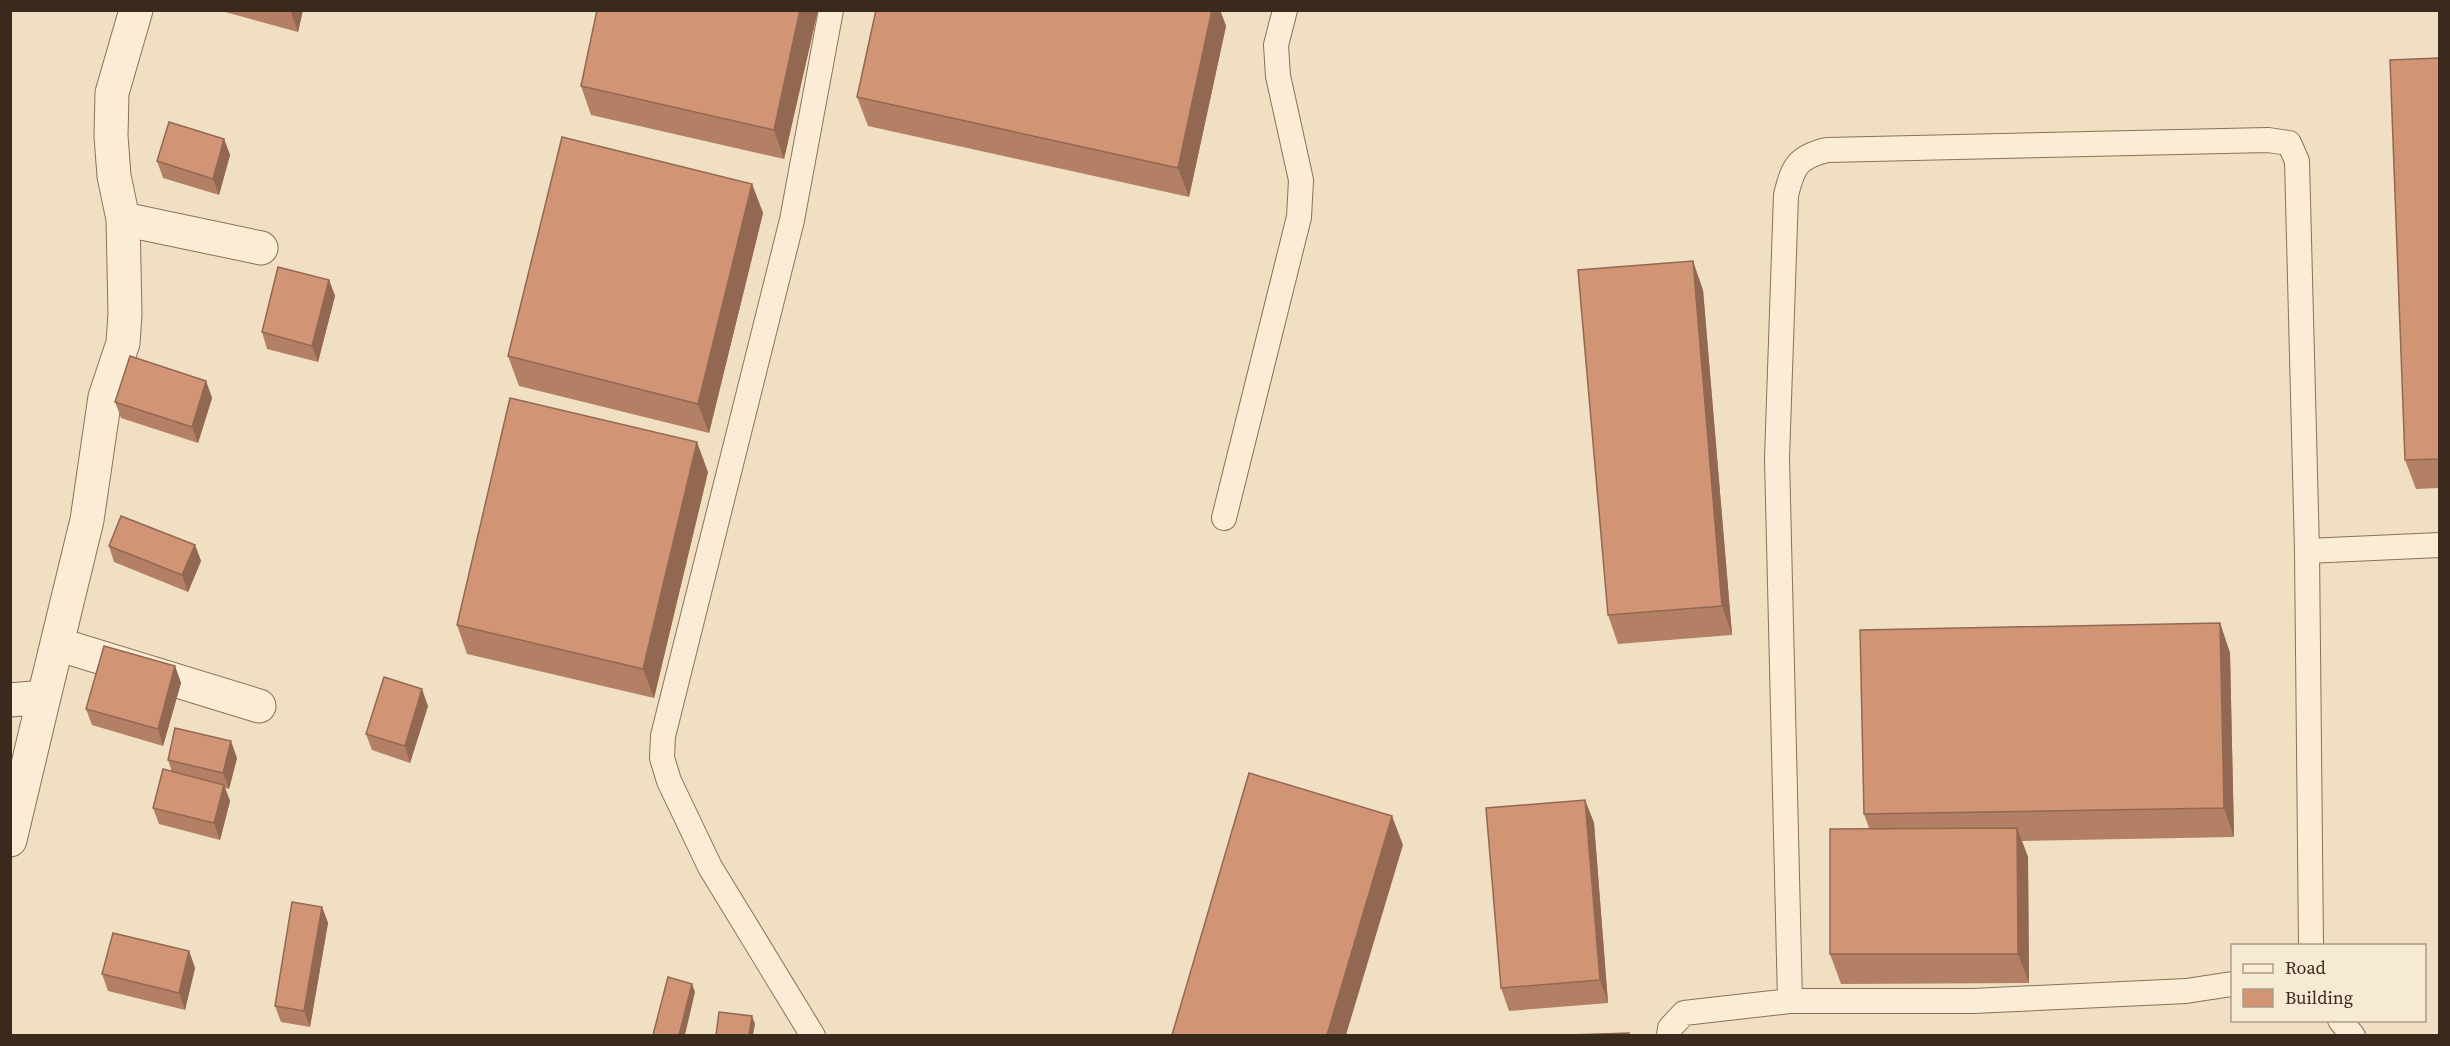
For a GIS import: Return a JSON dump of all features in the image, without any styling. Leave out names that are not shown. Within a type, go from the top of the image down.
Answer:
[{"type":"street","points":[[10,840],[87,520],[105,397],[123,343],[125,314],[123,219],[114,176],[112,93],[136,10]]},
{"type":"street","points":[[123,219],[261,248]]},
{"type":"street","points":[[57,644],[259,706]]},
{"type":"street","points":[[10,700],[44,697]]},
{"type":"lane","points":[[813,1035],[710,867],[669,781],[662,758],[663,736],[792,220],[831,10]]},
{"type":"lane","points":[[1224,518],[1299,217],[1300,180],[1278,76],[1276,45],[1285,10]]},
{"type":"lane","points":[[1790,1001],[1777,458],[1786,195],[1791,176],[1799,161],[1811,153],[1827,150],[2268,140],[2289,143],[2297,161],[2307,551],[2311,944]]},
{"type":"lane","points":[[2307,551],[2439,545]]},
{"type":"lane","points":[[1669,1035],[1670,1028],[1684,1013],[1790,1001],[1973,1001],[2186,991],[2231,984]]},
{"type":"lane","points":[[2342,1022],[2353,1035]]},
{"type":"building","points":[[597,10],[800,10],[774,130],[581,86]]},
{"type":"building","points":[[876,10],[1212,10],[1178,168],[857,97]]},
{"type":"building","points":[[2439,58],[2439,459],[2405,460],[2390,60]]},
{"type":"building","points":[[169,122],[224,139],[213,179],[157,161]]},
{"type":"building","points":[[562,137],[752,184],[698,404],[508,356]]},
{"type":"building","points":[[1693,261],[1722,606],[1608,615],[1578,270]]},
{"type":"building","points":[[278,267],[329,280],[312,346],[262,332]]},
{"type":"building","points":[[130,356],[206,381],[192,427],[115,402]]},
{"type":"building","points":[[510,398],[697,442],[643,669],[457,625]]},
{"type":"building","points":[[121,516],[195,545],[182,575],[109,546]]},
{"type":"building","points":[[2220,623],[2224,808],[1864,814],[1860,630]]},
{"type":"building","points":[[104,646],[175,666],[158,729],[86,709]]},
{"type":"building","points":[[384,677],[422,689],[405,746],[366,734]]},
{"type":"building","points":[[175,728],[231,741],[223,773],[168,760]]},
{"type":"building","points":[[163,769],[224,785],[214,823],[153,808]]},
{"type":"building","points":[[1249,773],[1392,816],[1327,1035],[1172,1035]]},
{"type":"building","points":[[1585,800],[1600,980],[1501,988],[1486,808]]},
{"type":"building","points":[[2017,828],[2018,954],[1830,954],[1830,829]]},
{"type":"building","points":[[292,902],[322,907],[304,1011],[275,1006]]},
{"type":"building","points":[[113,933],[189,951],[179,993],[102,974]]},
{"type":"building","points":[[668,977],[692,984],[679,1035],[653,1035]]},
{"type":"building","points":[[719,1012],[752,1016],[749,1035],[716,1035]]},
{"type":"building","points":[[1629,1033],[1629,1035],[1570,1035]]}]
